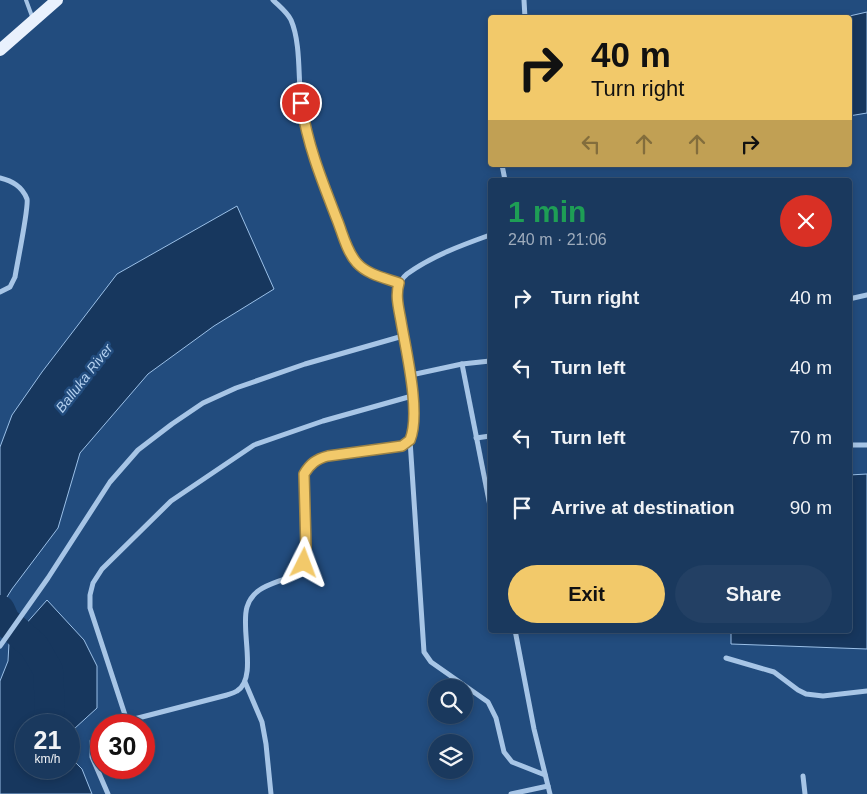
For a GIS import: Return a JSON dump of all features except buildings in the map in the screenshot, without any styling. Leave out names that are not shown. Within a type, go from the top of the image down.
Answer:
[{"type":"main road","points":[[0,50],[56,0]]},
{"type":"street","points":[[273,0],[290,19],[296,38],[301,103],[306,132],[315,164],[348,249],[358,264],[371,274],[399,283]]},
{"type":"street","points":[[524,0],[525,15]]},
{"type":"street","points":[[0,178],[20,187],[28,201],[14,277],[10,287],[0,292]]},
{"type":"street","points":[[488,236],[454,248],[406,275],[399,283],[397,298],[411,375],[414,424],[410,440],[424,652],[431,662],[488,702],[496,718],[504,752],[512,762],[545,775]]},
{"type":"street","points":[[852,298],[867,295]]},
{"type":"street","points":[[0,646],[14,629],[110,482],[138,450],[202,403],[236,388],[306,364],[403,336]]},
{"type":"street","points":[[411,375],[462,364],[488,361]]},
{"type":"street","points":[[462,364],[488,496]]},
{"type":"street","points":[[125,714],[90,608],[90,595],[93,583],[102,569],[171,501],[254,445],[323,421],[412,396]]},
{"type":"street","points":[[476,438],[488,436]]},
{"type":"street","points":[[154,714],[238,691],[245,682],[248,670],[244,623],[247,607],[252,597],[263,586],[289,578],[298,572],[304,563],[306,548],[304,474],[309,465],[317,459],[328,456],[402,446],[410,440]]},
{"type":"street","points":[[852,445],[867,445]]},
{"type":"street","points":[[516,633],[534,730],[550,794]]},
{"type":"street","points":[[726,658],[774,672],[806,694],[823,696],[867,691]]},
{"type":"street","points":[[245,682],[262,722],[271,794]]},
{"type":"street","points":[[803,776],[805,794]]},
{"type":"street","points":[[101,779],[108,794]]},
{"type":"street","points":[[510,794],[548,786]]},
{"type":"lane","points":[[26,0],[34,21]]},
{"type":"water","points":[[867,12],[867,113],[852,116],[852,15]]},
{"type":"water","points":[[237,206],[274,289],[214,326],[148,374],[80,453],[58,528],[0,608],[0,447],[12,415],[42,372],[117,274]]},
{"type":"water","points":[[867,474],[867,649],[731,644],[731,633],[852,633],[852,475]]},
{"type":"water","points":[[47,600],[84,640],[97,666],[97,708],[80,724],[80,714],[15,714],[15,779],[80,779],[80,767],[92,794],[0,794],[0,681],[8,661],[9,643]]},
{"type":"waterway","name":"Balluka River","points":[[0,610],[5,621],[34,646],[48,670],[49,714]]},
{"type":"route","points":[[301,103],[306,132],[315,164],[348,249],[358,264],[371,274],[399,283],[397,298],[411,375],[414,424],[414,432],[410,440],[402,446],[328,456],[317,459],[309,465],[304,474],[306,548],[304,563]]}]
